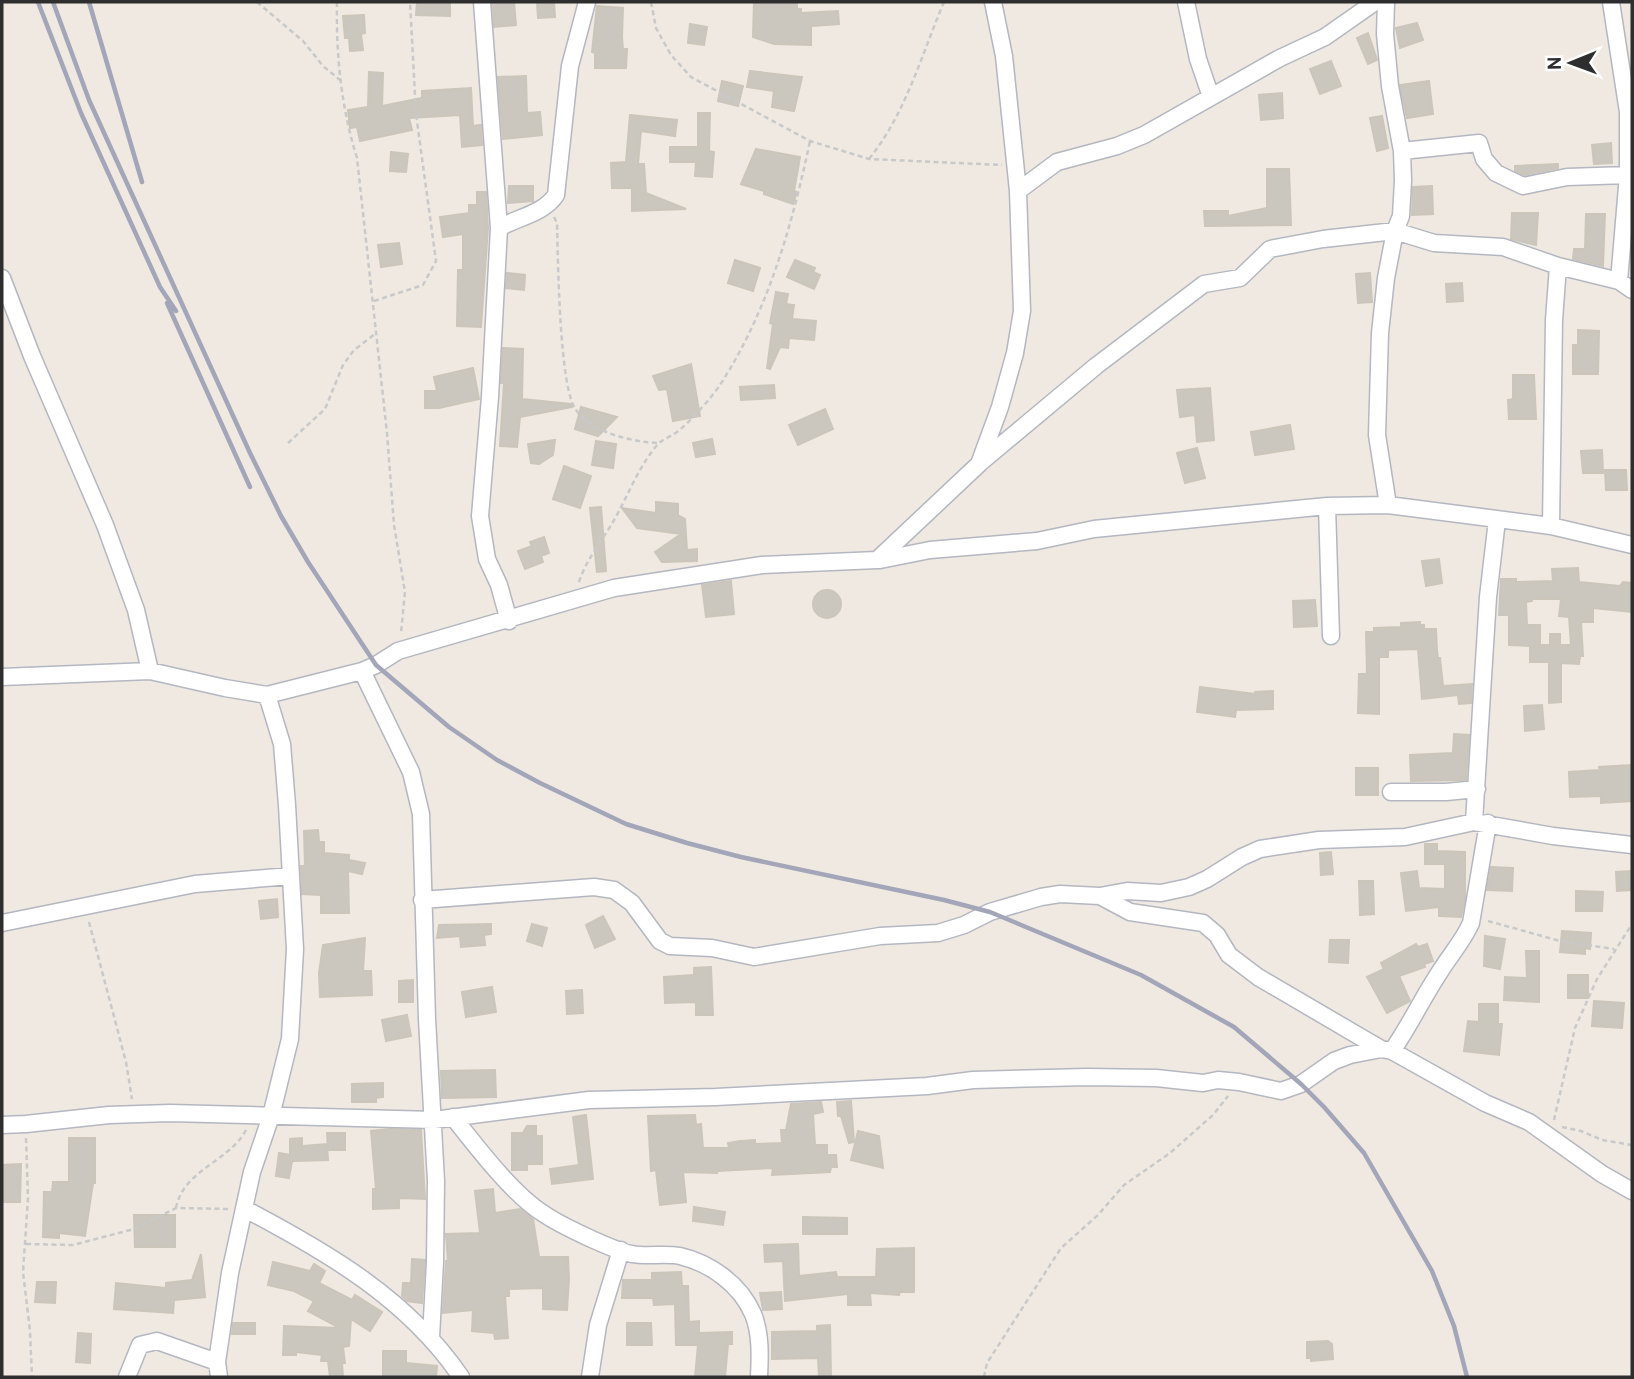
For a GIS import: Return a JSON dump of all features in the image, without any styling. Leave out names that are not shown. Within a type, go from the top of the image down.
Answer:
[{"type":"street","points":[[482,2],[499,228],[490,397],[480,516],[487,559],[499,585],[509,621]]},
{"type":"street","points":[[499,228],[549,205],[556,195],[570,66],[587,2]]},
{"type":"street","points":[[979,464],[1000,407],[1015,353],[1022,311],[1016,166],[1004,56],[993,2]]},
{"type":"street","points":[[1186,2],[1198,58],[1211,97]]},
{"type":"street","points":[[1018,191],[1057,162],[1117,146],[1144,135],[1280,58],[1325,37],[1375,2]]},
{"type":"street","points":[[1386,2],[1385,34],[1390,86],[1402,151],[1401,216],[1386,278],[1380,332],[1377,435],[1388,505]]},
{"type":"street","points":[[877,560],[979,464],[1096,366],[1204,284],[1240,278],[1270,250],[1323,239],[1395,232],[1434,243],[1503,247],[1626,286],[1628,112],[1611,2]]},
{"type":"street","points":[[1402,151],[1479,143],[1484,159],[1496,173],[1523,186],[1567,177],[1628,175]]},
{"type":"street","points":[[1551,526],[1554,320],[1558,266]]},
{"type":"street","points":[[2,278],[32,356],[105,525],[136,610],[150,671]]},
{"type":"street","points":[[2,677],[150,671],[267,695],[362,671],[398,651],[509,621],[574,598],[614,588],[762,565],[877,560],[930,550],[1037,541],[1094,529],[1327,506],[1388,505],[1551,526],[1632,545]]},
{"type":"street","points":[[1327,506],[1331,636]]},
{"type":"street","points":[[2,1125],[134,1113],[434,1120],[589,1100],[716,1097],[927,1086],[973,1080],[1087,1077],[1203,1083],[1218,1080],[1281,1091],[1301,1084],[1334,1061],[1350,1055],[1386,1050],[1413,1019],[1438,973],[1466,935],[1471,923],[1481,822],[1477,789],[1488,597],[1497,520]]},
{"type":"street","points":[[362,671],[411,772],[421,814],[427,1019],[434,1120],[435,1262],[431,1337]]},
{"type":"street","points":[[127,1377],[140,1345],[156,1341],[218,1370],[230,1272],[252,1172],[271,1116],[290,1039],[295,948],[282,744],[267,695]]},
{"type":"street","points":[[1391,792],[1477,789]]},
{"type":"street","points":[[422,901],[553,888],[604,888],[614,890],[632,902],[660,941],[670,946],[712,948],[754,957],[880,936],[937,933],[964,925],[990,912],[1041,897],[1060,894],[1100,896],[1127,891],[1161,892],[1189,887],[1208,879],[1242,857],[1280,845],[1319,840],[1405,837],[1481,822],[1553,836],[1632,845]]},
{"type":"street","points":[[2,923],[195,884],[290,876]]},
{"type":"street","points":[[1100,896],[1129,912],[1203,923],[1217,935],[1233,959],[1258,977],[1485,1103],[1551,1131],[1602,1174],[1632,1191]]},
{"type":"street","points":[[453,1117],[501,1175],[528,1203],[545,1215],[632,1254],[676,1256],[695,1260],[727,1279],[743,1297],[753,1315],[759,1344],[759,1377]]},
{"type":"street","points":[[245,1209],[306,1241],[357,1274],[398,1306],[431,1337],[461,1377]]},
{"type":"street","points":[[590,1377],[598,1325],[621,1250]]},
{"type":"path","points":[[257,2],[303,41],[323,66],[340,80]]},
{"type":"path","points":[[338,2],[340,80],[346,122],[357,158],[374,301],[394,525],[405,592],[405,612],[398,651]]},
{"type":"path","points":[[374,301],[423,285],[436,261],[416,114],[410,2]]},
{"type":"path","points":[[651,2],[656,28],[671,55],[691,77],[810,141],[869,159],[1016,166]]},
{"type":"path","points":[[869,159],[903,106],[944,2]]},
{"type":"path","points":[[574,598],[584,567],[615,519],[631,485],[659,443],[678,431],[719,387],[758,315],[777,269],[797,206],[810,141]]},
{"type":"path","points":[[549,205],[557,223],[563,360],[572,404],[577,412],[605,430],[637,442],[659,443]]},
{"type":"path","points":[[288,443],[325,409],[343,365],[354,350],[377,332]]},
{"type":"path","points":[[85,907],[126,1062],[134,1113]]},
{"type":"path","points":[[1471,923],[1487,921],[1560,941],[1615,949]]},
{"type":"path","points":[[1632,924],[1597,979],[1575,1028],[1551,1131],[1567,1127],[1591,1137],[1632,1145]]},
{"type":"path","points":[[984,1377],[987,1363],[1061,1248],[1098,1215],[1124,1185],[1170,1153],[1213,1115],[1239,1082]]},
{"type":"path","points":[[176,1208],[178,1195],[196,1175],[242,1139],[253,1115]]},
{"type":"path","points":[[26,1124],[28,1198],[23,1272],[32,1377]]},
{"type":"path","points":[[26,1244],[73,1245],[134,1229],[176,1208],[245,1209]]},
{"type":"building","points":[[417,2],[450,2],[450,16],[416,15]]},
{"type":"building","points":[[493,2],[514,2],[516,25],[494,27]]},
{"type":"building","points":[[537,2],[554,2],[555,17],[538,18]]},
{"type":"building","points":[[754,2],[797,2],[797,9],[801,9],[801,13],[838,11],[839,24],[811,26],[811,45],[774,44],[753,37]]},
{"type":"building","points":[[597,6],[623,8],[622,37],[623,49],[627,49],[626,68],[595,68],[595,53],[592,52]]},
{"type":"building","points":[[364,15],[365,33],[361,34],[363,50],[350,51],[349,38],[345,38],[343,16]]},
{"type":"building","points":[[1417,23],[1423,40],[1400,48],[1396,28]]},
{"type":"building","points":[[690,24],[707,27],[704,45],[688,43]]},
{"type":"building","points":[[1368,33],[1377,60],[1368,64],[1357,38]]},
{"type":"building","points":[[1331,61],[1341,86],[1320,94],[1310,69]]},
{"type":"building","points":[[750,71],[802,77],[794,111],[772,107],[774,91],[747,87]]},
{"type":"building","points":[[369,72],[383,73],[382,106],[422,98],[422,91],[471,88],[473,126],[481,125],[482,145],[462,147],[460,115],[409,118],[412,130],[360,141],[357,127],[350,128],[348,110],[368,107]]},
{"type":"building","points":[[526,76],[527,113],[540,112],[542,135],[503,139],[498,77]]},
{"type":"building","points":[[722,81],[743,86],[738,106],[718,101]]},
{"type":"building","points":[[1429,81],[1433,114],[1407,118],[1400,85]]},
{"type":"building","points":[[1282,93],[1283,118],[1261,120],[1259,95]]},
{"type":"building","points":[[698,113],[710,113],[709,151],[714,152],[712,177],[695,176],[696,162],[670,162],[670,147],[698,147]]},
{"type":"building","points":[[630,115],[677,120],[675,136],[641,131],[638,164],[644,164],[646,193],[686,209],[632,211],[632,188],[612,188],[611,163],[626,162]]},
{"type":"building","points":[[1382,116],[1388,148],[1377,151],[1370,118]]},
{"type":"building","points":[[1611,143],[1612,163],[1594,164],[1592,145]]},
{"type":"building","points":[[756,149],[800,157],[794,191],[797,192],[793,204],[741,184]]},
{"type":"building","points":[[391,152],[408,154],[406,172],[390,171]]},
{"type":"building","points":[[1558,164],[1558,168],[1524,175],[1515,171],[1515,166]]},
{"type":"building","points":[[1267,169],[1289,169],[1291,225],[1205,226],[1204,211],[1228,211],[1228,216],[1267,208]]},
{"type":"building","points":[[509,186],[533,186],[533,201],[508,203]]},
{"type":"building","points":[[1432,186],[1433,214],[1412,215],[1413,187]]},
{"type":"building","points":[[477,192],[486,192],[488,228],[481,327],[457,326],[458,270],[463,270],[463,234],[443,237],[440,217],[469,213],[469,205],[477,205]]},
{"type":"building","points":[[1512,213],[1538,213],[1536,245],[1511,239]]},
{"type":"building","points":[[1586,214],[1605,214],[1603,266],[1573,259],[1574,249],[1585,249]]},
{"type":"building","points":[[399,243],[402,264],[381,267],[378,245]]},
{"type":"building","points":[[735,260],[760,268],[753,291],[728,283]]},
{"type":"building","points":[[795,260],[815,268],[813,272],[820,275],[814,289],[787,277]]},
{"type":"building","points":[[507,273],[525,275],[524,290],[506,288]]},
{"type":"building","points":[[1370,273],[1372,302],[1358,303],[1356,274]]},
{"type":"building","points":[[1462,283],[1463,301],[1447,302],[1446,284]]},
{"type":"building","points":[[776,292],[788,294],[786,304],[794,305],[792,319],[816,321],[814,340],[789,338],[788,348],[780,347],[770,369],[767,368],[773,324],[770,323]]},
{"type":"building","points":[[1578,330],[1599,331],[1598,374],[1573,374],[1573,345],[1578,345]]},
{"type":"building","points":[[503,348],[523,349],[522,399],[571,404],[572,407],[520,417],[517,447],[500,446]]},
{"type":"building","points":[[691,364],[700,416],[673,421],[667,389],[659,390],[653,376]]},
{"type":"building","points":[[473,368],[479,399],[439,408],[425,408],[425,391],[437,391],[434,377]]},
{"type":"building","points":[[1513,375],[1534,375],[1536,419],[1509,419],[1508,400],[1513,399]]},
{"type":"building","points":[[774,385],[775,398],[741,400],[740,387]]},
{"type":"building","points":[[1210,388],[1214,440],[1197,442],[1195,415],[1180,417],[1177,390]]},
{"type":"building","points":[[581,407],[617,417],[598,436],[575,429]]},
{"type":"building","points":[[825,409],[833,429],[798,445],[789,425]]},
{"type":"building","points":[[1290,425],[1294,449],[1255,455],[1251,432]]},
{"type":"building","points":[[712,439],[715,454],[696,457],[693,443]]},
{"type":"building","points":[[555,440],[553,455],[539,464],[531,463],[528,444]]},
{"type":"building","points":[[596,441],[616,444],[613,468],[592,465]]},
{"type":"building","points":[[1197,448],[1205,478],[1185,483],[1177,453]]},
{"type":"building","points":[[1602,450],[1603,473],[1583,473],[1581,451]]},
{"type":"building","points":[[564,466],[591,476],[580,508],[553,499]]},
{"type":"building","points":[[1605,470],[1626,470],[1627,490],[1606,490]]},
{"type":"building","points":[[656,502],[678,504],[678,515],[685,519],[687,550],[697,549],[697,561],[662,562],[655,552],[681,534],[637,528],[622,508],[656,513]]},
{"type":"building","points":[[601,507],[606,571],[597,572],[590,508]]},
{"type":"building","points":[[544,537],[549,553],[541,556],[543,562],[525,569],[518,551],[532,546],[530,542]]},
{"type":"building","points":[[1439,559],[1442,583],[1426,586],[1422,561]]},
{"type":"building","points":[[1578,568],[1579,582],[1620,586],[1623,582],[1632,583],[1632,612],[1593,608],[1593,622],[1581,622],[1583,656],[1580,656],[1579,664],[1561,663],[1561,702],[1549,703],[1549,662],[1530,662],[1530,646],[1509,645],[1509,615],[1499,615],[1501,579],[1516,579],[1516,582],[1553,581],[1552,569]],"holes":[[[1532,599],[1561,599],[1559,616],[1569,617],[1571,645],[1560,645],[1560,634],[1550,634],[1550,645],[1540,645],[1540,625],[1527,625],[1526,602]]]},
{"type":"building","points":[[731,581],[734,614],[706,617],[702,585]]},
{"type":"building","points":[[827,590],[837,594],[841,604],[837,614],[827,618],[817,614],[813,604],[817,594]]},
{"type":"building","points":[[1315,600],[1317,626],[1294,627],[1293,601]]},
{"type":"building","points":[[1420,622],[1424,629],[1436,629],[1443,686],[1472,684],[1471,703],[1459,704],[1458,695],[1422,699],[1418,649],[1388,650],[1388,657],[1379,657],[1379,714],[1358,713],[1359,674],[1367,674],[1366,632],[1374,632],[1374,628],[1401,627],[1401,623]]},
{"type":"building","points":[[1200,687],[1255,694],[1273,691],[1273,709],[1236,710],[1235,717],[1197,712]]},
{"type":"building","points":[[1542,705],[1544,729],[1525,731],[1524,706]]},
{"type":"building","points":[[1454,734],[1469,735],[1466,780],[1411,781],[1410,755],[1453,753]]},
{"type":"building","points":[[1632,765],[1632,801],[1601,803],[1601,796],[1570,797],[1569,772]]},
{"type":"building","points":[[1356,768],[1378,768],[1378,795],[1356,795]]},
{"type":"building","points":[[318,830],[319,842],[324,842],[324,853],[349,855],[349,860],[365,863],[362,874],[348,871],[349,913],[321,913],[321,895],[302,894],[301,866],[305,866],[304,831]]},
{"type":"building","points":[[1425,844],[1437,844],[1437,851],[1465,852],[1465,899],[1461,917],[1439,916],[1439,907],[1406,911],[1401,873],[1417,871],[1419,888],[1445,889],[1445,864],[1425,864]]},
{"type":"building","points":[[1331,852],[1333,874],[1321,875],[1320,853]]},
{"type":"building","points":[[1491,867],[1513,868],[1512,891],[1487,890]]},
{"type":"building","points":[[1631,871],[1632,890],[1617,891],[1616,872]]},
{"type":"building","points":[[1359,881],[1373,881],[1374,914],[1360,915]]},
{"type":"building","points":[[1576,891],[1603,892],[1602,911],[1576,911]]},
{"type":"building","points":[[277,899],[278,917],[261,919],[259,901]]},
{"type":"building","points":[[603,916],[615,939],[595,948],[586,925]]},
{"type":"building","points":[[491,924],[491,934],[484,935],[485,945],[461,947],[460,936],[437,938],[439,925]]},
{"type":"building","points":[[532,924],[547,928],[542,946],[527,941]]},
{"type":"building","points":[[1562,931],[1591,933],[1590,949],[1585,948],[1585,954],[1560,952]]},
{"type":"building","points":[[1485,936],[1505,939],[1500,969],[1484,966]]},
{"type":"building","points":[[365,938],[363,971],[371,971],[372,995],[320,997],[319,973],[323,945]]},
{"type":"building","points":[[1330,940],[1349,940],[1348,963],[1329,962]]},
{"type":"building","points":[[1416,944],[1418,947],[1427,944],[1433,961],[1424,964],[1425,967],[1399,976],[1410,1001],[1387,1013],[1367,977],[1384,969],[1381,963]]},
{"type":"building","points":[[1526,951],[1539,951],[1539,1002],[1504,1000],[1505,977],[1527,978]]},
{"type":"building","points":[[711,967],[713,1015],[696,1015],[696,1002],[665,1003],[664,977],[694,975],[694,968]]},
{"type":"building","points":[[1568,975],[1588,975],[1588,998],[1568,998]]},
{"type":"building","points":[[413,980],[413,1002],[399,1002],[399,981]]},
{"type":"building","points":[[492,987],[496,1012],[466,1017],[462,992]]},
{"type":"building","points":[[582,990],[583,1013],[567,1014],[566,991]]},
{"type":"building","points":[[1594,1001],[1624,1003],[1622,1028],[1592,1026]]},
{"type":"building","points":[[1479,1004],[1498,1004],[1498,1024],[1502,1024],[1499,1055],[1464,1051],[1468,1021],[1479,1022]]},
{"type":"building","points":[[407,1015],[411,1036],[386,1041],[382,1020]]},
{"type":"building","points":[[495,1070],[496,1097],[442,1098],[441,1071]]},
{"type":"building","points":[[383,1083],[383,1097],[376,1098],[376,1102],[352,1102],[352,1084]]},
{"type":"building","points":[[851,1101],[854,1142],[849,1143],[841,1116],[838,1116],[837,1102]]},
{"type":"building","points":[[821,1102],[823,1112],[813,1114],[815,1145],[827,1145],[827,1155],[836,1155],[837,1167],[831,1167],[830,1172],[772,1175],[773,1168],[717,1173],[683,1172],[686,1202],[660,1205],[656,1170],[651,1171],[648,1116],[695,1115],[696,1125],[701,1124],[703,1148],[729,1148],[728,1143],[740,1141],[755,1140],[755,1144],[782,1143],[781,1130],[786,1130],[791,1104]]},
{"type":"building","points":[[586,1115],[593,1179],[552,1184],[550,1169],[579,1165],[573,1117]]},
{"type":"building","points":[[527,1126],[536,1126],[536,1136],[542,1136],[542,1164],[527,1164],[527,1170],[512,1170],[512,1133],[523,1133]]},
{"type":"building","points":[[421,1130],[425,1199],[399,1198],[399,1208],[373,1209],[373,1189],[376,1189],[371,1131]]},
{"type":"building","points":[[858,1131],[879,1136],[883,1168],[851,1160]]},
{"type":"building","points":[[327,1133],[345,1133],[345,1150],[328,1150]]},
{"type":"building","points":[[69,1138],[95,1138],[95,1183],[85,1236],[59,1233],[59,1238],[43,1237],[44,1192],[52,1192],[53,1182],[69,1182]]},
{"type":"building","points":[[302,1138],[302,1146],[327,1144],[328,1160],[292,1161],[289,1178],[276,1176],[279,1153],[290,1155],[290,1139]]},
{"type":"building","points":[[21,1164],[20,1202],[2,1202],[2,1165]]},
{"type":"building","points":[[493,1189],[495,1213],[520,1209],[533,1219],[539,1257],[568,1257],[569,1279],[567,1310],[543,1309],[543,1288],[509,1289],[509,1296],[505,1296],[508,1338],[495,1339],[494,1333],[472,1331],[473,1310],[443,1313],[448,1261],[446,1234],[480,1233],[475,1191]]},
{"type":"building","points":[[694,1207],[725,1212],[723,1225],[693,1221]]},
{"type":"building","points":[[134,1215],[175,1215],[175,1247],[135,1247]]},
{"type":"building","points":[[803,1217],[847,1218],[847,1234],[803,1234]]},
{"type":"building","points":[[798,1244],[799,1276],[836,1272],[837,1277],[876,1277],[877,1249],[914,1248],[914,1292],[900,1292],[899,1295],[870,1293],[871,1305],[848,1305],[848,1294],[785,1301],[783,1261],[765,1262],[764,1245]]},
{"type":"building","points":[[201,1254],[205,1297],[174,1300],[173,1313],[114,1309],[116,1283],[166,1288],[166,1283],[192,1280]]},
{"type":"building","points":[[412,1259],[425,1260],[422,1303],[407,1301],[402,1296],[403,1283],[411,1283]]},
{"type":"building","points":[[273,1262],[310,1271],[314,1264],[325,1271],[319,1283],[352,1300],[355,1295],[382,1312],[370,1331],[351,1319],[349,1346],[343,1347],[343,1377],[330,1377],[328,1361],[321,1361],[322,1355],[296,1352],[296,1355],[283,1355],[284,1326],[340,1328],[308,1311],[314,1301],[294,1291],[268,1285]]},
{"type":"building","points":[[681,1272],[682,1286],[688,1286],[689,1322],[699,1321],[699,1333],[732,1332],[732,1344],[728,1344],[725,1377],[695,1377],[698,1345],[676,1345],[675,1304],[654,1305],[653,1298],[622,1298],[623,1280],[652,1280],[652,1273]]},
{"type":"building","points":[[37,1282],[56,1282],[55,1303],[35,1302]]},
{"type":"building","points":[[781,1292],[782,1309],[763,1310],[760,1293]]},
{"type":"building","points":[[233,1323],[255,1323],[255,1334],[232,1334]]},
{"type":"building","points":[[627,1323],[651,1323],[652,1345],[627,1345]]},
{"type":"building","points":[[830,1325],[831,1377],[819,1377],[818,1358],[772,1359],[772,1332],[817,1331],[817,1326]]},
{"type":"building","points":[[78,1333],[91,1334],[90,1363],[76,1362]]},
{"type":"building","points":[[1328,1341],[1332,1344],[1333,1359],[1311,1361],[1311,1358],[1307,1358],[1307,1342]]},
{"type":"building","points":[[383,1351],[406,1351],[406,1363],[437,1366],[436,1377],[383,1377]]},
{"type":"railway","points":[[38,2],[81,113],[160,287],[176,311]]},
{"type":"railway","points":[[53,2],[89,100],[250,453],[281,516],[308,562],[376,665],[449,727],[497,760],[626,824],[741,857],[990,912],[1141,975],[1234,1027],[1301,1084],[1364,1153],[1432,1271],[1454,1326],[1467,1377]]},
{"type":"railway","points":[[89,2],[142,182]]},
{"type":"railway","points":[[167,303],[250,487]]}]
